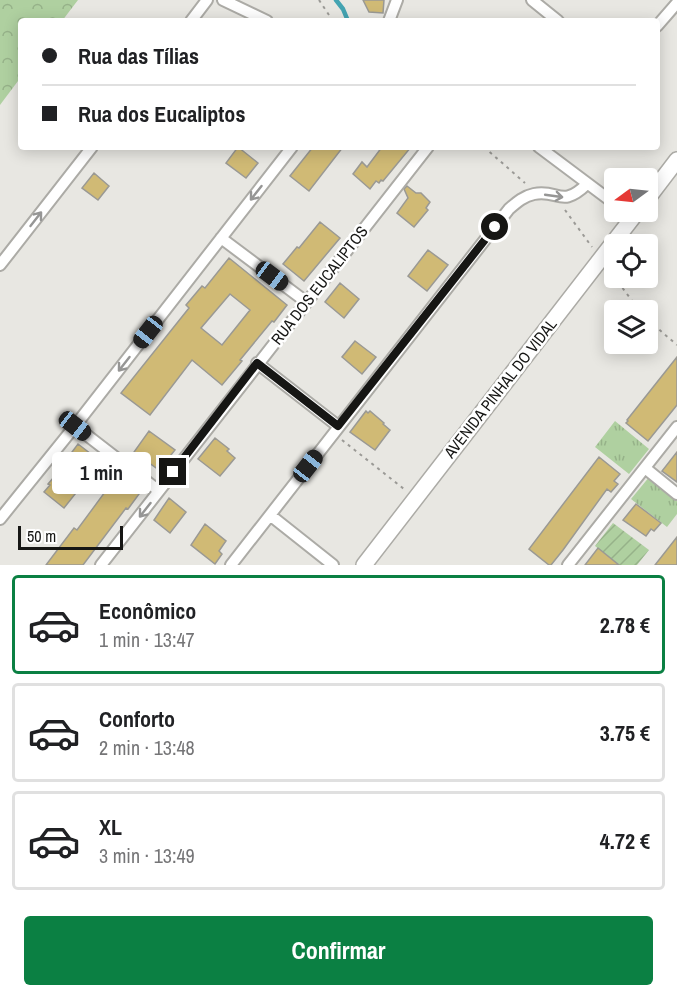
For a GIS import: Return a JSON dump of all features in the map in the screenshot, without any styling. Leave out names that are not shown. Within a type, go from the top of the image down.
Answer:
[{"type":"street","points":[[193,18],[207,0]]},
{"type":"street","points":[[223,0],[261,18]]},
{"type":"street","points":[[389,18],[397,0]]},
{"type":"street","points":[[532,0],[554,18]]},
{"type":"street","points":[[660,23],[677,3]]},
{"type":"street","points":[[0,265],[90,150]]},
{"type":"street","points":[[0,519],[290,150]]},
{"type":"street","name":"RUA DOS EUCALIPTOS","points":[[101,565],[305,301],[426,150]]},
{"type":"street","points":[[548,150],[604,196]]},
{"type":"street","points":[[658,185],[677,160]]},
{"type":"street","points":[[231,565],[509,209],[518,201],[535,194],[565,197],[578,192],[587,184]]},
{"type":"street","name":"AVENIDA PINHAL DO VIDAL","points":[[364,565],[625,222]]},
{"type":"street","points":[[221,238],[305,301]]},
{"type":"street","points":[[257,363],[336,430]]},
{"type":"street","points":[[75,426],[159,491]]},
{"type":"street","points":[[568,565],[677,427]]},
{"type":"street","points":[[645,468],[677,494]]},
{"type":"street","points":[[270,515],[333,565]]},
{"type":"path","points":[[319,0],[331,18]]},
{"type":"path","points":[[487,150],[535,194]]},
{"type":"path","points":[[561,205],[593,248]]},
{"type":"path","points":[[658,329],[677,345]]},
{"type":"path","points":[[336,430],[416,497]]},
{"type":"green space","points":[[0,0],[78,0],[64,18],[18,18],[18,81],[0,105]]},
{"type":"green space","points":[[615,421],[649,449],[629,474],[595,447]]},
{"type":"green space","points":[[650,476],[677,497],[677,514],[667,527],[631,499]]},
{"type":"green space","points":[[613,523],[649,550],[637,565],[619,565],[595,546]]},
{"type":"building","points":[[363,0],[384,0],[383,13],[369,12]]},
{"type":"building","points":[[236,150],[242,150],[258,163],[246,178],[226,163]]},
{"type":"building","points":[[311,150],[341,150],[309,191],[290,176]]},
{"type":"building","points":[[380,150],[409,150],[383,181],[379,183],[376,181],[370,189],[353,174],[362,162],[367,167]]},
{"type":"building","points":[[94,173],[109,186],[98,200],[82,188]]},
{"type":"building","points":[[407,186],[416,193],[421,193],[430,202],[426,208],[428,210],[414,227],[397,213],[408,198],[404,189]]},
{"type":"building","points":[[320,222],[340,238],[304,281],[283,264]]},
{"type":"building","points":[[428,250],[448,265],[427,291],[408,276]]},
{"type":"building","points":[[229,258],[287,305],[222,385],[192,360],[150,415],[121,393],[189,308],[186,305],[202,286],[205,288]],"holes":[[[230,294],[250,310],[222,345],[201,328]]]},
{"type":"building","points":[[340,283],[359,299],[344,318],[325,302]]},
{"type":"building","points":[[355,341],[376,357],[362,374],[342,357]]},
{"type":"building","points":[[677,357],[677,405],[648,441],[626,423],[627,420]]},
{"type":"building","points":[[366,411],[368,413],[370,411],[390,430],[375,450],[350,432]]},
{"type":"building","points":[[149,431],[175,450],[159,470],[134,452]]},
{"type":"building","points":[[215,438],[229,449],[227,451],[235,458],[220,476],[198,459]]},
{"type":"building","points":[[78,444],[142,490],[83,565],[46,565],[74,528],[77,530],[105,492],[87,479],[64,508],[44,492],[71,457],[69,456]]},
{"type":"building","points":[[677,452],[677,482],[662,471]]},
{"type":"building","points":[[599,457],[620,474],[614,481],[618,484],[611,492],[607,489],[563,550],[549,565],[529,549]]},
{"type":"building","points":[[169,498],[186,512],[170,533],[154,520]]},
{"type":"building","points":[[636,504],[661,523],[654,531],[651,529],[646,536],[623,520]]},
{"type":"building","points":[[205,524],[226,541],[219,551],[222,554],[215,564],[191,545]]},
{"type":"building","points":[[677,537],[677,565],[655,565]]},
{"type":"building","points":[[598,548],[619,565],[585,565]]},
{"type":"waterway","points":[[336,0],[347,18]]},
{"type":"route","points":[[173,472],[257,363],[338,426],[495,227]]}]
